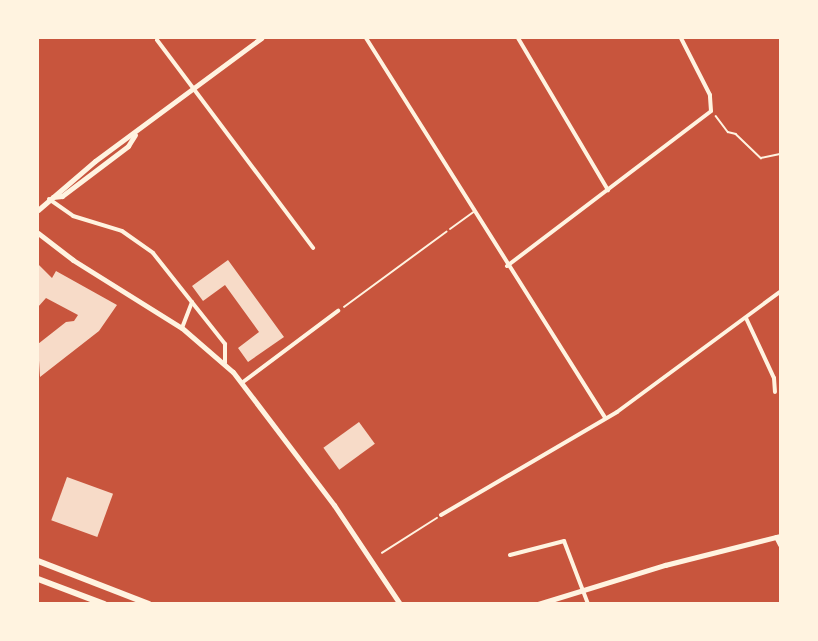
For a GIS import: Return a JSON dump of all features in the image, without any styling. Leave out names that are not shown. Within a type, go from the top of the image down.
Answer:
[{"type":"main road","points":[[38,561],[149,603]]},
{"type":"main road","points":[[38,579],[104,603]]},
{"type":"street","points":[[38,210],[51,198],[62,196],[128,146],[135,134],[261,38]]},
{"type":"street","points":[[366,38],[473,212],[605,418]]},
{"type":"street","points":[[518,38],[608,190]]},
{"type":"street","points":[[507,266],[711,111],[712,104],[681,38]]},
{"type":"street","points":[[157,40],[195,87],[313,248]]},
{"type":"street","points":[[51,198],[73,216],[134,238],[153,253],[225,344],[225,363]]},
{"type":"street","points":[[38,233],[73,261],[182,328],[225,363],[243,382],[334,505],[399,603]]},
{"type":"street","points":[[441,515],[605,418],[780,292]]},
{"type":"street","points":[[182,328],[192,301]]},
{"type":"street","points":[[243,382],[338,311]]},
{"type":"street","points":[[746,318],[774,378],[775,392]]},
{"type":"street","points":[[538,603],[778,537],[780,545]]},
{"type":"street","points":[[510,555],[564,541],[581,591],[588,603]]},
{"type":"lane","points":[[450,229],[473,212]]},
{"type":"path","points":[[711,111],[728,132],[736,134],[761,158],[780,154]]},
{"type":"path","points":[[338,311],[450,229]]},
{"type":"path","points":[[382,553],[441,515]]},
{"type":"building","points":[[228,260],[284,337],[248,362],[238,348],[259,332],[225,285],[203,301],[192,286]]},
{"type":"building","points":[[38,264],[52,278],[56,271],[117,305],[99,331],[40,377],[38,344],[66,322],[74,321],[78,315],[46,298],[38,307]]},
{"type":"building","points":[[359,422],[375,444],[339,470],[323,448]]},
{"type":"building","points":[[67,477],[113,494],[97,537],[51,520]]}]
